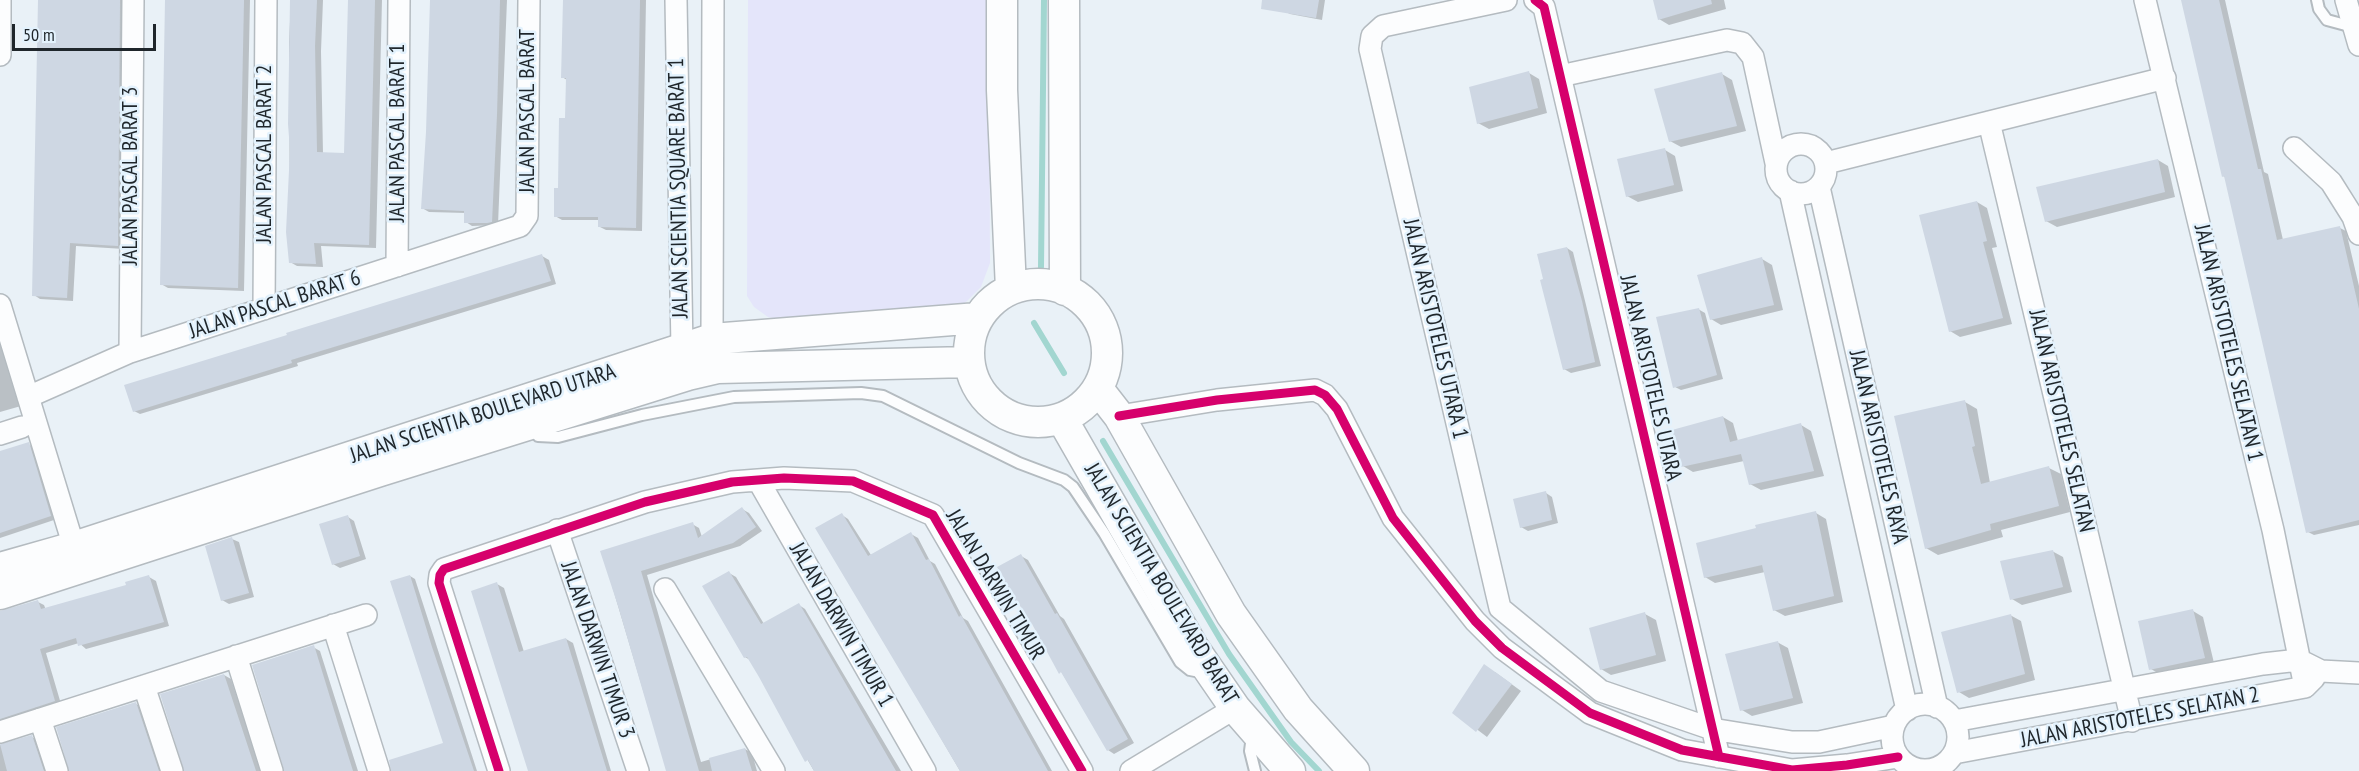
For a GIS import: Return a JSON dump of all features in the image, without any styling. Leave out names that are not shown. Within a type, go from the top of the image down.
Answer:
[{"type":"street","points":[[0,0],[0,55]]},
{"type":"street","name":"JALAN PASCAL BARAT 3","points":[[130,352],[133,0]]},
{"type":"street","name":"JALAN PASCAL BARAT 2","points":[[264,309],[266,0]]},
{"type":"street","name":"JALAN PASCAL BARAT 1","points":[[397,266],[399,0]]},
{"type":"street","name":"JALAN PASCAL BARAT","points":[[524,222],[527,216],[529,0]]},
{"type":"street","name":"JALAN SCIENTIA SQUARE BARAT 1","points":[[676,0],[685,362]]},
{"type":"street","name":"JALAN SCIENTIA SQUARE BARAT 1","points":[[713,0],[712,339],[718,368]]},
{"type":"street","points":[[1002,0],[1002,90],[1011,289]]},
{"type":"street","points":[[1064,0],[1065,290]]},
{"type":"street","name":"JALAN ARISTOTELES UTARA 1","points":[[1500,608],[1370,49],[1372,36],[1383,26],[1506,0]]},
{"type":"street","name":"JALAN ARISTOTELES SELATAN 1","points":[[2145,0],[2273,530],[2305,687]]},
{"type":"street","points":[[2346,0],[2356,36]]},
{"type":"street","name":"JALAN ARISTOTELES UTARA","points":[[1540,4],[1560,76],[1719,757]]},
{"type":"street","name":"JALAN ARISTOTELES RAYA","points":[[1560,76],[1727,40],[1742,44],[1753,57],[1778,180],[1790,191],[1850,460],[1900,718],[1894,747],[1910,765]]},
{"type":"street","points":[[1776,163],[1785,149],[1801,143],[1817,149],[1826,163],[2164,78]]},
{"type":"street","name":"JALAN ARISTOTELES SELATAN","points":[[1989,122],[2132,720]]},
{"type":"street","points":[[2294,148],[2331,182],[2353,217],[2359,234]]},
{"type":"street","name":"JALAN ARISTOTELES RAYA","points":[[1826,163],[1826,171],[1819,187],[1937,707]]},
{"type":"street","points":[[1790,191],[1806,194],[1819,187]]},
{"type":"street","name":"JALAN PASCAL BARAT 6","points":[[28,397],[130,352],[520,226],[524,222]]},
{"type":"street","points":[[1029,284],[1048,285],[1065,290],[1085,302],[1099,321],[1107,344],[1106,368],[1098,389],[1082,407],[1062,419],[1042,423],[1021,421],[1002,413],[986,400],[975,382],[969,362],[970,340],[978,318],[992,301],[1011,289],[1029,284]]},
{"type":"street","points":[[0,305],[71,535]]},
{"type":"street","name":"JALAN SCIENTIA BOULEVARD UTARA","points":[[0,594],[526,412],[685,362],[712,339],[978,318]]},
{"type":"street","name":"JALAN SCIENTIA BOULEVARD UTARA","points":[[685,362],[718,368],[969,362]]},
{"type":"street","name":"JALAN SCIENTIA BOULEVARD BARAT","points":[[1098,389],[1119,416],[1231,614],[1298,709],[1354,771]]},
{"type":"street","points":[[1119,416],[1217,400],[1298,391],[1316,390],[1325,395],[1337,409],[1393,518],[1474,621],[1502,648],[1590,713],[1682,750],[1792,770],[1847,765],[1910,765],[1926,770],[1949,762],[1957,743],[1957,732],[1946,712],[1937,707],[1916,705],[1900,718],[1819,742],[1792,742],[1712,729],[1601,691],[1500,608],[1474,621]]},
{"type":"street","name":"JALAN SCIENTIA BOULEVARD UTARA","points":[[0,568],[71,535],[526,412]]},
{"type":"street","name":"JALAN SCIENTIA BOULEVARD BARAT","points":[[1062,419],[1193,647],[1244,719],[1290,771]]},
{"type":"street","points":[[0,434],[22,427]]},
{"type":"street","points":[[1850,460],[1880,453]]},
{"type":"street","name":"JALAN DARWIN TIMUR","points":[[499,771],[439,583],[444,569],[645,502],[732,482],[784,478],[853,481],[933,515],[1082,771]]},
{"type":"street","name":"JALAN DARWIN TIMUR 1","points":[[758,480],[925,771]]},
{"type":"street","name":"JALAN DARWIN TIMUR 3","points":[[557,530],[638,771]]},
{"type":"street","points":[[665,589],[774,771]]},
{"type":"street","points":[[0,732],[366,615]]},
{"type":"street","points":[[333,625],[379,771]]},
{"type":"street","points":[[236,656],[272,771]]},
{"type":"street","points":[[2299,660],[2321,671],[2359,673]]},
{"type":"street","name":"JALAN ARISTOTELES SELATAN 2","points":[[1953,721],[2263,664],[2299,660]]},
{"type":"street","points":[[2305,687],[2321,671]]},
{"type":"street","points":[[144,686],[172,771]]},
{"type":"street","name":"JALAN ARISTOTELES SELATAN 2","points":[[1949,762],[2132,720],[2305,687]]},
{"type":"street","points":[[40,719],[57,771]]},
{"type":"street","points":[[1131,771],[1187,738],[1244,719]]},
{"type":"lane","points":[[2317,0],[2319,9],[2327,20],[2356,36]]},
{"type":"lane","points":[[526,412],[535,435],[553,438],[642,415],[734,397],[851,393],[883,396],[1019,463],[1064,480],[1073,487],[1099,524],[1180,662],[1190,670],[1211,673]]},
{"type":"lane","points":[[1244,719],[1255,771]]},
{"type":"shaded area","points":[[748,0],[989,0],[990,263],[981,287],[967,301],[948,314],[791,321],[768,317],[754,307],[747,296]]},
{"type":"building","points":[[38,0],[120,0],[118,246],[70,243],[67,298],[32,296]]},
{"type":"building","points":[[165,0],[244,0],[238,288],[160,285]]},
{"type":"building","points":[[290,0],[317,0],[315,46],[317,152],[344,153],[348,0],[375,0],[369,245],[314,243],[316,264],[289,263],[286,232],[290,150],[288,124]]},
{"type":"building","points":[[430,0],[500,0],[492,222],[464,223],[464,211],[421,209]]},
{"type":"building","points":[[563,0],[640,0],[636,228],[598,227],[598,217],[554,217],[554,188],[558,188],[559,118],[565,118],[566,78],[561,78]]},
{"type":"building","points":[[1262,0],[1319,0],[1316,18],[1261,9]]},
{"type":"building","points":[[1653,0],[1711,0],[1712,4],[1658,20]]},
{"type":"building","points":[[2181,0],[2219,0],[2277,240],[2340,226],[2359,309],[2359,520],[2306,533]]},
{"type":"building","points":[[1529,71],[1538,108],[1477,124],[1469,87]]},
{"type":"building","points":[[1722,72],[1737,126],[1669,142],[1654,89]]},
{"type":"building","points":[[1665,148],[1674,185],[1626,197],[1617,159]]},
{"type":"building","points":[[2158,159],[2165,192],[2045,222],[2036,187]]},
{"type":"building","points":[[1977,201],[1987,241],[1983,242],[2003,318],[1949,332],[1919,215]]},
{"type":"building","points":[[1567,247],[1595,362],[1563,370],[1540,280],[1543,279],[1537,254]]},
{"type":"building","points":[[542,254],[551,281],[291,360],[292,363],[133,412],[124,385]]},
{"type":"building","points":[[1762,257],[1774,305],[1710,320],[1697,275]]},
{"type":"building","points":[[1699,308],[1717,375],[1673,388],[1656,317]]},
{"type":"building","points":[[1965,400],[1975,446],[1972,447],[1981,484],[2049,466],[2059,506],[1990,524],[1991,530],[1925,549],[1894,416]]},
{"type":"building","points":[[1723,416],[1730,442],[1801,423],[1814,471],[1749,485],[1741,454],[1681,467],[1672,430]]},
{"type":"building","points":[[29,442],[51,516],[0,533],[0,451]]},
{"type":"building","points":[[1546,491],[1552,520],[1520,528],[1513,499]]},
{"type":"building","points":[[742,507],[756,527],[733,543],[641,571],[699,771],[666,771],[600,551],[693,522],[698,538]]},
{"type":"building","points":[[1816,511],[1834,596],[1773,611],[1762,565],[1704,578],[1696,543],[1756,528],[1755,525]]},
{"type":"building","points":[[842,513],[868,556],[911,532],[926,560],[929,559],[959,617],[961,615],[1048,771],[960,771],[815,528]]},
{"type":"building","points":[[348,515],[360,556],[332,565],[319,524]]},
{"type":"building","points":[[232,537],[249,593],[221,601],[205,546]]},
{"type":"building","points":[[2053,550],[2063,587],[2010,600],[2000,561]]},
{"type":"building","points":[[1021,554],[1128,739],[1107,751],[1061,672],[1059,674],[1032,624],[1019,604],[1017,605],[997,567]]},
{"type":"building","points":[[729,571],[761,624],[799,603],[896,771],[814,771],[808,760],[805,762],[759,677],[747,657],[744,658],[702,586]]},
{"type":"building","points":[[149,575],[164,622],[78,646],[76,638],[40,649],[55,701],[0,719],[0,611],[38,600],[41,609],[126,585],[125,582]]},
{"type":"building","points":[[410,575],[474,771],[391,771],[389,760],[443,743],[390,581]]},
{"type":"building","points":[[497,582],[519,652],[566,638],[607,771],[528,771],[471,591]]},
{"type":"building","points":[[2193,609],[2205,658],[2149,670],[2138,621]]},
{"type":"building","points":[[1645,612],[1656,655],[1600,670],[1589,628]]},
{"type":"building","points":[[2011,614],[2025,674],[1957,693],[1941,632]]},
{"type":"building","points":[[1778,641],[1793,698],[1740,711],[1725,654]]},
{"type":"building","points":[[314,645],[353,771],[284,771],[252,665]]},
{"type":"building","points":[[1484,664],[1512,684],[1476,732],[1452,713]]},
{"type":"building","points":[[224,674],[256,771],[184,771],[160,694]]},
{"type":"building","points":[[136,702],[159,771],[69,771],[56,727]]},
{"type":"building","points":[[32,735],[44,771],[7,771],[0,744]]},
{"type":"building","points":[[745,748],[752,771],[712,771],[709,758]]},
{"type":"waterway","points":[[1041,267],[1044,0]]},
{"type":"waterway","points":[[1034,323],[1064,373]]},
{"type":"waterway","points":[[1103,441],[1229,654],[1291,742],[1319,771]]},
{"type":"cycle path","points":[[1535,0],[1544,7],[1719,757]]},
{"type":"cycle path","points":[[1119,416],[1217,400],[1315,390],[1325,395],[1337,409],[1393,518],[1475,621],[1502,648],[1590,713],[1682,750],[1792,770],[1898,757]]},
{"type":"cycle path","points":[[499,771],[439,583],[444,569],[645,502],[732,482],[784,478],[853,481],[933,515],[1082,771]]}]
